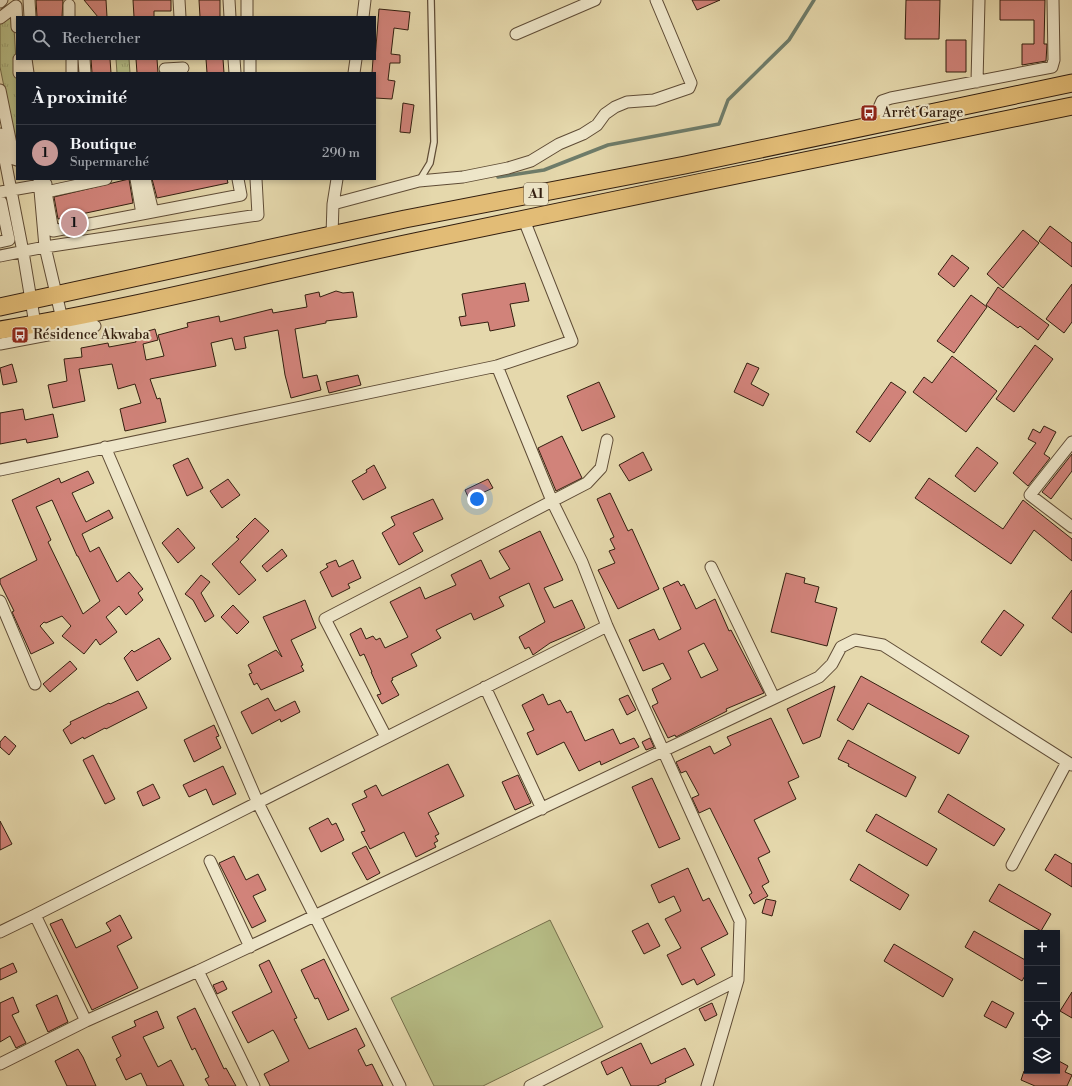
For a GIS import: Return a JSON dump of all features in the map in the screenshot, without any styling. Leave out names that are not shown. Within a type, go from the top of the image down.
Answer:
[{"type":"main road","name":"A1","points":[[0,307],[405,219],[685,165],[1072,83]]},
{"type":"main road","name":"A1","points":[[0,330],[62,319],[201,290],[412,242],[524,220],[788,163],[1072,106]]},
{"type":"street","points":[[20,0],[22,16]]},
{"type":"street","points":[[29,0],[30,16]]},
{"type":"street","points":[[179,0],[180,16]]},
{"type":"street","points":[[229,0],[230,16]]},
{"type":"street","points":[[246,0],[247,16]]},
{"type":"street","points":[[363,16],[366,0]]},
{"type":"street","points":[[516,34],[595,0]]},
{"type":"street","points":[[333,204],[419,181],[463,177],[508,168],[530,161],[559,144],[583,134],[597,125],[605,114],[615,107],[628,102],[654,100],[689,88],[691,83],[656,0]]},
{"type":"street","points":[[977,82],[979,0]]},
{"type":"street","points":[[880,123],[878,110],[882,101],[1052,67],[1054,60],[1053,0]]},
{"type":"street","points":[[68,5],[69,16]]},
{"type":"street","points":[[0,18],[16,6],[16,16]]},
{"type":"street","points":[[19,60],[19,72]]},
{"type":"street","points":[[26,60],[28,72]]},
{"type":"street","points":[[33,60],[33,72]]},
{"type":"street","points":[[72,60],[72,72]]},
{"type":"street","points":[[84,60],[85,72]]},
{"type":"street","points":[[234,60],[235,72]]},
{"type":"street","points":[[250,60],[250,72]]},
{"type":"street","points":[[354,72],[356,60]]},
{"type":"street","points":[[165,69],[183,67]]},
{"type":"street","points":[[0,90],[14,159],[16,160]]},
{"type":"street","points":[[0,134],[6,191],[23,252],[35,324]]},
{"type":"street","points":[[6,191],[39,182],[61,180]]},
{"type":"street","points":[[101,180],[46,192],[53,231],[241,195],[238,180]]},
{"type":"street","points":[[136,180],[147,213]]},
{"type":"street","points":[[145,180],[147,213]]},
{"type":"street","points":[[0,256],[45,247],[258,215],[256,180]]},
{"type":"street","points":[[332,235],[333,204],[337,180]]},
{"type":"street","points":[[39,182],[45,247],[62,319]]},
{"type":"street","points":[[0,202],[9,240],[0,242]]},
{"type":"street","points":[[0,470],[498,366],[572,341],[524,220]]},
{"type":"street","points":[[0,344],[95,326]]},
{"type":"street","points":[[498,366],[552,501],[582,562],[607,626],[740,921],[738,980],[707,1086]]},
{"type":"street","points":[[386,737],[325,619],[587,483],[601,468],[607,440]]},
{"type":"street","points":[[1072,442],[1030,495],[1072,527]]},
{"type":"street","points":[[105,447],[258,803],[400,1086]]},
{"type":"street","points":[[711,567],[774,698]]},
{"type":"street","points":[[0,601],[34,684]]},
{"type":"street","points":[[0,932],[607,626]]},
{"type":"street","points":[[0,1064],[86,1021],[250,947],[819,677],[832,664],[841,647],[855,640],[883,645],[1070,764],[1012,865]]},
{"type":"street","points":[[485,688],[542,808]]},
{"type":"street","points":[[210,861],[250,947]]},
{"type":"street","points":[[35,915],[86,1021]]},
{"type":"street","points":[[198,971],[254,1086]]},
{"type":"street","points":[[530,1086],[738,980]]},
{"type":"lane","points":[[419,181],[430,164],[434,142],[431,0]]},
{"type":"green space","points":[[13,11],[17,72],[16,136],[14,136],[0,67],[0,21]]},
{"type":"green space","points":[[116,60],[129,60],[130,72],[117,72]]},
{"type":"green space","points":[[550,920],[603,1027],[483,1086],[434,1086],[391,998]]},
{"type":"building","points":[[36,0],[63,0],[62,16],[37,16]]},
{"type":"building","points":[[84,0],[106,0],[107,16],[97,16]]},
{"type":"building","points":[[133,0],[171,0],[171,11],[154,11],[154,16],[134,16]]},
{"type":"building","points":[[199,0],[220,0],[220,16],[200,16]]},
{"type":"building","points":[[692,0],[720,0],[697,10]]},
{"type":"building","points":[[906,0],[940,0],[939,39],[905,39]]},
{"type":"building","points":[[1000,0],[1045,0],[1044,44],[1047,44],[1046,61],[1022,65],[1022,44],[1034,44],[1034,20],[1000,20]]},
{"type":"building","points":[[379,9],[410,12],[408,30],[394,28],[391,54],[400,55],[400,63],[390,63],[388,80],[395,81],[392,99],[376,98],[376,72],[372,72],[373,60],[376,60]]},
{"type":"building","points":[[946,40],[966,40],[966,72],[946,72]]},
{"type":"building","points":[[91,60],[110,60],[111,72],[92,72]]},
{"type":"building","points":[[136,60],[157,60],[158,72],[137,72]]},
{"type":"building","points":[[206,60],[223,60],[224,72],[207,72]]},
{"type":"building","points":[[403,103],[414,105],[410,133],[400,132]]},
{"type":"building","points":[[129,180],[133,203],[58,219],[54,197]]},
{"type":"building","points":[[152,180],[227,180],[228,183],[157,198]]},
{"type":"building","points":[[1050,226],[1072,243],[1072,267],[1039,241]]},
{"type":"building","points":[[1023,230],[1039,243],[1003,288],[987,274]]},
{"type":"building","points":[[952,255],[969,268],[954,287],[938,274]]},
{"type":"building","points":[[525,283],[529,301],[510,304],[515,326],[490,331],[488,322],[461,326],[459,317],[466,316],[462,294]]},
{"type":"building","points":[[1072,284],[1072,322],[1064,333],[1046,319]]},
{"type":"building","points":[[998,287],[1049,325],[1038,340],[1020,326],[1018,328],[986,305]]},
{"type":"building","points":[[336,291],[343,293],[353,292],[357,317],[326,321],[326,323],[295,329],[303,378],[317,375],[321,390],[291,398],[285,375],[278,330],[244,337],[246,348],[235,350],[232,338],[211,343],[216,366],[150,379],[157,399],[160,398],[166,422],[125,431],[120,409],[141,403],[135,384],[118,389],[112,364],[79,369],[85,401],[53,408],[48,385],[67,381],[64,359],[82,357],[81,348],[108,343],[109,347],[136,342],[134,335],[155,329],[158,340],[143,344],[146,360],[164,356],[158,335],[188,327],[187,323],[219,316],[220,322],[272,309],[273,313],[307,307],[305,295],[319,292],[320,297]]},
{"type":"building","points":[[971,295],[987,307],[954,353],[937,341]]},
{"type":"building","points":[[1035,345],[1053,359],[1014,412],[996,399]]},
{"type":"building","points":[[952,356],[997,391],[966,432],[913,392],[924,377],[932,383]]},
{"type":"building","points":[[747,363],[759,368],[751,384],[769,394],[763,406],[734,392]]},
{"type":"building","points":[[12,364],[17,382],[3,385],[0,368]]},
{"type":"building","points":[[358,375],[361,385],[329,393],[326,382]]},
{"type":"building","points":[[599,382],[615,417],[582,431],[567,396]]},
{"type":"building","points":[[891,382],[906,392],[870,442],[856,432]]},
{"type":"building","points":[[23,409],[25,420],[53,414],[58,437],[27,443],[26,439],[0,444],[0,413]]},
{"type":"building","points":[[1044,426],[1056,432],[1044,454],[1050,458],[1028,486],[1013,473],[1036,443],[1028,439],[1033,429],[1040,433]]},
{"type":"building","points":[[562,436],[582,478],[556,491],[538,448]]},
{"type":"building","points":[[977,447],[998,463],[975,492],[955,476]]},
{"type":"building","points":[[643,452],[652,470],[629,481],[619,465]]},
{"type":"building","points":[[1072,454],[1072,471],[1051,499],[1042,492]]},
{"type":"building","points":[[188,458],[203,488],[187,496],[173,465]]},
{"type":"building","points":[[374,465],[386,488],[363,500],[352,481],[367,472],[366,470]]},
{"type":"building","points":[[88,471],[94,483],[72,493],[86,522],[109,510],[113,518],[82,534],[90,552],[99,547],[117,582],[129,572],[143,589],[138,593],[143,600],[126,615],[119,606],[106,617],[117,632],[100,645],[96,639],[84,654],[62,636],[71,626],[62,616],[46,623],[44,622],[40,626],[54,643],[31,654],[12,612],[14,611],[0,583],[0,579],[37,560],[12,500],[59,478],[61,483]],"holes":[[[52,500],[77,556],[100,601],[83,614],[48,542],[51,540],[36,507]]]},
{"type":"building","points":[[929,478],[1003,529],[1023,500],[1072,539],[1072,561],[1034,530],[1011,564],[915,498]]},
{"type":"building","points":[[228,479],[240,495],[222,508],[210,491]]},
{"type":"building","points":[[488,479],[493,488],[469,499],[465,490]]},
{"type":"building","points":[[610,493],[628,531],[632,529],[659,589],[618,609],[598,570],[615,563],[609,551],[615,549],[610,539],[614,537],[597,499]]},
{"type":"building","points":[[433,499],[443,519],[413,533],[423,551],[399,565],[382,533],[395,525],[391,517]]},
{"type":"building","points":[[255,518],[269,531],[240,562],[256,580],[239,595],[212,564],[239,539],[236,537]]},
{"type":"building","points":[[178,528],[195,548],[178,563],[162,543]]},
{"type":"building","points":[[540,531],[563,580],[544,588],[554,608],[572,600],[585,628],[550,643],[533,655],[529,647],[525,649],[519,637],[545,622],[529,583],[499,597],[504,606],[474,620],[471,613],[436,630],[441,638],[411,654],[417,666],[392,678],[393,680],[391,681],[399,695],[382,704],[377,695],[381,694],[364,654],[360,656],[350,634],[361,628],[366,639],[373,636],[376,640],[380,638],[385,648],[408,637],[390,602],[420,587],[425,599],[456,585],[451,575],[481,560],[490,579],[510,569],[499,551]]},
{"type":"building","points":[[282,549],[287,556],[267,572],[262,566]]},
{"type":"building","points":[[336,560],[339,567],[353,560],[361,578],[348,584],[350,588],[332,597],[320,572],[328,567],[326,564]]},
{"type":"building","points":[[786,573],[805,578],[804,583],[819,587],[815,602],[837,608],[827,646],[771,632]]},
{"type":"building","points":[[201,575],[210,582],[201,593],[214,616],[205,622],[193,600],[185,594]]},
{"type":"building","points":[[678,581],[681,586],[684,584],[696,609],[715,599],[729,631],[731,630],[764,693],[726,709],[727,711],[676,737],[675,735],[668,738],[652,706],[658,703],[652,689],[671,679],[663,663],[643,671],[629,640],[654,629],[659,640],[681,629],[663,588]],"holes":[[[704,643],[718,670],[701,678],[688,651]]]},
{"type":"building","points":[[1072,590],[1072,633],[1052,618]]},
{"type":"building","points":[[305,600],[316,628],[291,640],[303,665],[301,666],[304,671],[261,690],[257,683],[254,685],[249,674],[252,673],[248,665],[276,650],[282,657],[263,617]]},
{"type":"building","points":[[233,605],[249,622],[237,634],[221,617]]},
{"type":"building","points":[[1004,610],[1024,625],[1001,656],[981,642]]},
{"type":"building","points":[[159,638],[171,659],[137,681],[124,658],[132,650],[134,652]]},
{"type":"building","points":[[70,661],[77,669],[50,692],[43,684]]},
{"type":"building","points":[[861,676],[969,736],[959,754],[868,703],[853,730],[837,720]]},
{"type":"building","points":[[835,686],[820,737],[803,744],[787,709]]},
{"type":"building","points":[[138,691],[147,708],[106,729],[105,728],[84,739],[83,737],[71,744],[63,730],[71,724],[70,722]]},
{"type":"building","points":[[543,694],[548,705],[560,700],[567,713],[571,711],[585,741],[613,729],[620,744],[634,738],[639,747],[601,765],[600,761],[579,771],[564,742],[537,755],[527,733],[534,730],[522,705]]},
{"type":"building","points":[[628,695],[636,710],[627,715],[619,699]]},
{"type":"building","points":[[268,698],[275,711],[295,701],[300,712],[281,722],[280,719],[252,734],[241,712]]},
{"type":"building","points":[[771,718],[799,777],[788,782],[796,799],[754,820],[770,852],[758,858],[769,882],[762,886],[768,896],[754,904],[749,895],[752,893],[710,808],[699,813],[692,798],[699,795],[686,771],[681,773],[676,762],[710,746],[714,754],[731,745],[727,737]]},
{"type":"building","points":[[214,725],[219,736],[216,737],[221,748],[194,762],[184,740]]},
{"type":"building","points":[[5,736],[16,746],[9,755],[0,747],[0,742]]},
{"type":"building","points":[[650,738],[654,747],[646,750],[642,742]]},
{"type":"building","points":[[848,740],[916,777],[906,797],[848,766],[849,764],[838,759]]},
{"type":"building","points":[[93,755],[115,799],[105,804],[83,760]]},
{"type":"building","points":[[448,764],[464,796],[428,813],[439,834],[435,836],[438,841],[434,843],[436,847],[416,857],[404,832],[370,849],[361,832],[365,831],[352,804],[367,797],[364,791],[376,785],[382,796]]},
{"type":"building","points":[[223,766],[236,794],[213,805],[206,789],[189,797],[183,785]]},
{"type":"building","points":[[518,775],[531,803],[515,810],[502,782]]},
{"type":"building","points":[[652,778],[680,839],[659,848],[632,787]]},
{"type":"building","points":[[153,784],[160,798],[143,806],[137,792]]},
{"type":"building","points":[[948,794],[1005,829],[994,846],[938,812]]},
{"type":"building","points":[[876,814],[937,849],[927,866],[866,831]]},
{"type":"building","points":[[328,818],[332,825],[336,823],[344,840],[321,852],[309,828]]},
{"type":"building","points":[[0,821],[12,844],[0,850]]},
{"type":"building","points":[[366,846],[380,873],[367,880],[352,853]]},
{"type":"building","points":[[1055,854],[1072,864],[1072,887],[1045,870]]},
{"type":"building","points":[[234,856],[246,880],[258,874],[266,890],[253,896],[266,921],[252,928],[219,863]]},
{"type":"building","points":[[859,864],[909,895],[900,910],[850,880]]},
{"type":"building","points":[[688,868],[703,901],[709,898],[728,934],[701,948],[715,975],[697,985],[694,979],[682,985],[667,955],[681,948],[665,919],[681,911],[674,896],[659,903],[651,885]]},
{"type":"building","points":[[999,884],[1051,914],[1042,930],[1039,930],[989,901]]},
{"type":"building","points":[[766,899],[776,901],[772,916],[762,913]]},
{"type":"building","points":[[120,915],[132,938],[117,946],[138,988],[92,1010],[50,924],[62,919],[76,948],[111,931],[106,923]]},
{"type":"building","points":[[648,923],[660,946],[644,954],[632,931]]},
{"type":"building","points":[[974,931],[1024,959],[1024,977],[1022,981],[965,947]]},
{"type":"building","points":[[894,944],[953,979],[943,997],[884,961]]},
{"type":"building","points":[[324,959],[349,1010],[328,1020],[318,998],[315,999],[301,970]]},
{"type":"building","points":[[269,960],[297,1018],[294,1019],[309,1049],[356,1028],[365,1046],[358,1050],[366,1066],[372,1064],[383,1086],[270,1086],[264,1074],[289,1061],[276,1035],[273,1030],[248,1043],[232,1012],[272,992],[259,965]]},
{"type":"building","points":[[13,963],[17,972],[0,980],[0,969]]},
{"type":"building","points":[[223,981],[227,989],[217,994],[213,985]]},
{"type":"building","points":[[1072,992],[1072,1018],[1060,1011]]},
{"type":"building","points":[[57,995],[68,1022],[48,1032],[36,1005]]},
{"type":"building","points":[[13,997],[19,1012],[12,1015],[26,1043],[16,1048],[10,1036],[0,1042],[0,1003]]},
{"type":"building","points":[[992,1001],[1014,1013],[1006,1028],[984,1016]]},
{"type":"building","points":[[712,1003],[717,1015],[705,1021],[699,1009]]},
{"type":"building","points":[[195,1008],[224,1069],[226,1068],[236,1086],[209,1086],[205,1079],[209,1077],[195,1048],[192,1050],[177,1017]]},
{"type":"building","points":[[157,1011],[164,1028],[143,1037],[158,1067],[171,1060],[184,1086],[147,1086],[141,1073],[126,1080],[116,1059],[121,1056],[112,1037],[136,1026],[134,1021]]},
{"type":"building","points":[[641,1043],[651,1064],[685,1048],[694,1065],[665,1079],[666,1082],[657,1086],[631,1086],[622,1067],[607,1075],[601,1062]]},
{"type":"building","points":[[78,1049],[96,1086],[67,1086],[55,1061]]},
{"type":"building","points":[[1060,1062],[1068,1066],[1065,1072],[1072,1075],[1067,1086],[1035,1086],[1021,1080],[1024,1071],[1024,1074],[1060,1074]]},
{"type":"waterway","points":[[498,177],[544,170],[608,145],[719,124],[728,100],[789,40],[814,0]]},
{"type":"place","name":"Arrêt Garage","points":[[869,113]]},
{"type":"place","name":"Boutique","points":[[74,223]]},
{"type":"place","name":"Résidence Akwaba","points":[[20,335]]}]
